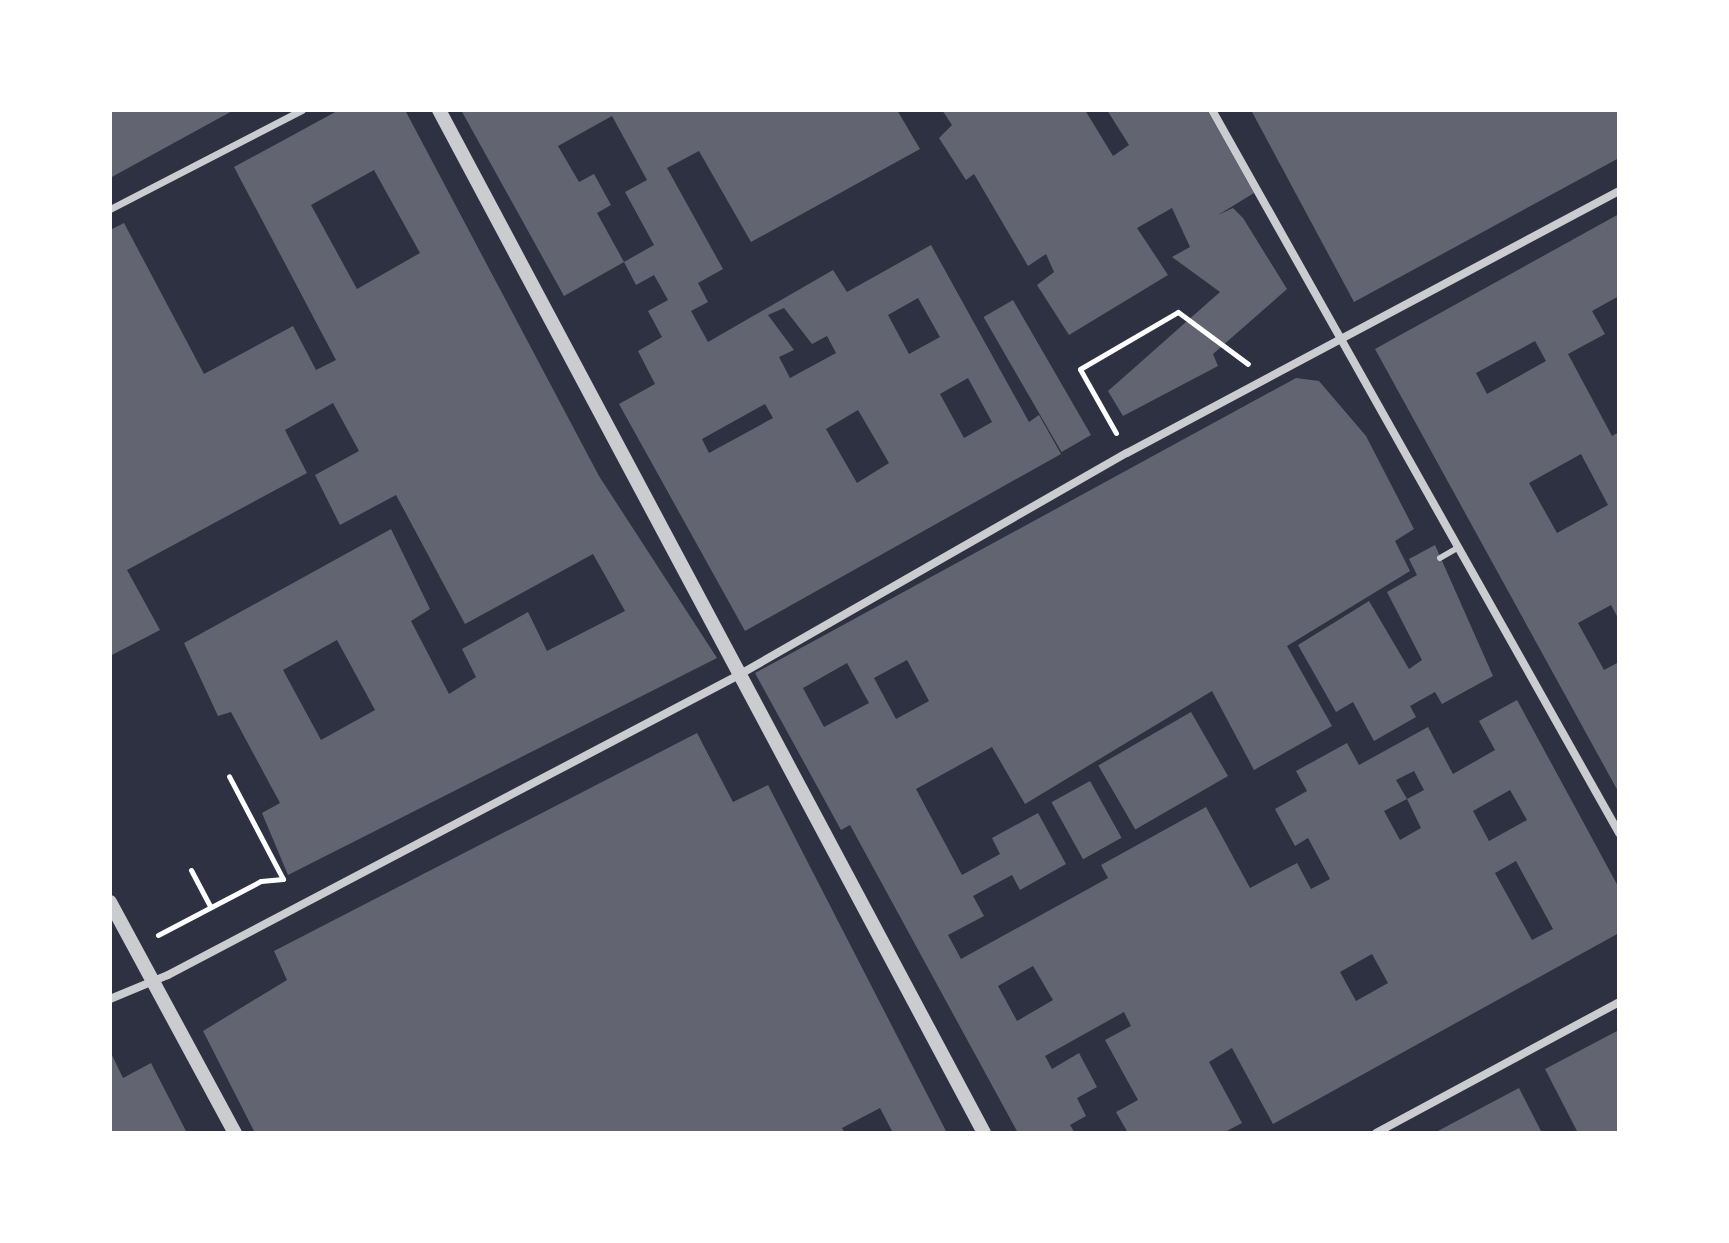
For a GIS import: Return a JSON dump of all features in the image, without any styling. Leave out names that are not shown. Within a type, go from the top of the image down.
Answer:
[{"type":"street","points":[[110,209],[302,110]]},
{"type":"street","points":[[439,110],[737,676],[984,1133]]},
{"type":"street","points":[[1212,110],[1619,833]]},
{"type":"street","points":[[110,999],[154,980],[737,676],[1127,453],[1619,191]]},
{"type":"street","points":[[110,902],[235,1133]]},
{"type":"street","points":[[1376,1133],[1619,1002]]},
{"type":"lane","points":[[1440,558],[1457,548]]},
{"type":"path","points":[[1127,453],[1080,369],[1178,312],[1268,379]]},
{"type":"path","points":[[150,939],[261,881],[283,879],[229,776]]},
{"type":"path","points":[[191,870],[210,906]]},
{"type":"building","points":[[110,110],[234,110],[110,178]]},
{"type":"building","points":[[339,110],[405,110],[599,476],[717,658],[288,875],[262,813],[280,803],[231,712],[218,716],[184,643],[391,529],[430,609],[411,621],[449,694],[476,677],[462,649],[528,612],[547,651],[625,611],[593,554],[465,624],[396,495],[340,525],[315,475],[359,451],[333,403],[285,430],[307,473],[127,570],[160,630],[110,656],[110,230],[124,223],[204,374],[293,326],[316,370],[336,360],[234,167]],"holes":[[[374,170],[420,253],[357,289],[311,205]],[[337,640],[375,710],[321,740],[283,670]]]},
{"type":"building","points":[[461,110],[897,110],[920,149],[751,242],[699,151],[667,168],[723,269],[698,283],[708,302],[691,311],[708,342],[833,270],[847,292],[931,245],[1029,422],[1039,415],[1061,454],[745,631],[619,404],[655,384],[638,351],[662,337],[648,311],[668,300],[654,275],[636,285],[624,262],[564,296]],"holes":[[[612,116],[647,180],[625,192],[654,245],[624,262],[597,213],[611,205],[594,174],[579,182],[558,146]],[[918,298],[940,337],[909,354],[888,315]],[[784,308],[812,344],[827,336],[836,353],[790,378],[779,357],[794,350],[768,315]],[[968,378],[992,422],[964,438],[940,394]],[[765,404],[773,418],[709,453],[702,439]],[[858,410],[889,463],[857,483],[826,429]]]},
{"type":"building","points":[[942,110],[1085,110],[1113,156],[1129,145],[1107,110],[1207,110],[1254,193],[1218,215],[1233,208],[1243,218],[1287,289],[1213,354],[1218,366],[1123,416],[1108,391],[1220,292],[1172,257],[1190,247],[1172,208],[1137,228],[1168,275],[1069,335],[1037,285],[1054,272],[1046,254],[1028,266],[974,174],[966,180],[939,138],[952,125]]},
{"type":"building","points":[[1251,110],[1619,110],[1619,158],[1354,302]]},
{"type":"building","points":[[1619,214],[1619,296],[1592,311],[1605,334],[1568,354],[1612,436],[1619,432],[1619,620],[1611,605],[1578,623],[1604,670],[1619,662],[1619,793],[1375,349]],"holes":[[[1535,341],[1546,361],[1487,394],[1476,373]],[[1581,454],[1608,505],[1557,533],[1529,483]]]},
{"type":"building","points":[[1013,300],[1091,435],[1062,452],[984,317]]},
{"type":"building","points":[[1296,378],[1319,381],[1366,436],[1414,529],[1395,541],[1410,571],[1287,646],[1332,726],[1254,770],[1212,691],[1025,804],[992,747],[916,789],[962,875],[1000,854],[992,838],[1038,813],[1066,864],[1020,890],[1012,875],[973,896],[984,916],[948,935],[961,959],[1108,878],[1101,865],[1206,807],[1250,888],[1297,863],[1311,889],[1330,879],[1308,838],[1295,846],[1275,809],[1307,791],[1296,771],[1347,743],[1359,765],[1428,727],[1453,774],[1495,750],[1479,721],[1517,700],[1619,888],[1619,933],[1273,1124],[1232,1048],[1209,1062],[1242,1123],[1223,1133],[1128,1133],[1116,1112],[1138,1100],[1105,1040],[1131,1026],[1124,1012],[1045,1056],[1052,1069],[1079,1053],[1097,1087],[1077,1098],[1086,1116],[1070,1125],[1075,1133],[1018,1133],[850,825],[841,830],[755,673]],"holes":[[[907,660],[929,701],[896,719],[874,678]],[[847,663],[869,703],[824,727],[803,688]],[[1414,771],[1424,790],[1407,799],[1396,780]],[[1510,790],[1527,820],[1489,841],[1473,811]],[[1407,799],[1421,828],[1400,840],[1384,811]],[[1516,861],[1553,929],[1532,940],[1495,873]],[[1372,954],[1388,983],[1356,1001],[1340,972]],[[1033,966],[1053,1000],[1017,1021],[998,986]]]},
{"type":"building","points":[[1435,545],[1493,676],[1442,704],[1435,692],[1410,706],[1416,717],[1374,741],[1353,702],[1336,712],[1298,645],[1369,601],[1409,669],[1422,660],[1387,592],[1417,575],[1409,559]]},
{"type":"building","points":[[1191,712],[1228,776],[1135,830],[1098,766]]},
{"type":"building","points":[[697,733],[733,802],[768,785],[947,1133],[893,1133],[880,1108],[842,1128],[845,1133],[255,1133],[203,1031],[287,980],[274,951]]},
{"type":"building","points":[[1090,781],[1122,838],[1083,859],[1052,802]]},
{"type":"building","points":[[1619,1030],[1619,1133],[1578,1133],[1545,1069]]},
{"type":"building","points":[[110,1051],[123,1078],[151,1063],[187,1133],[110,1133]]},
{"type":"building","points":[[1519,1088],[1542,1133],[1434,1133]]}]
